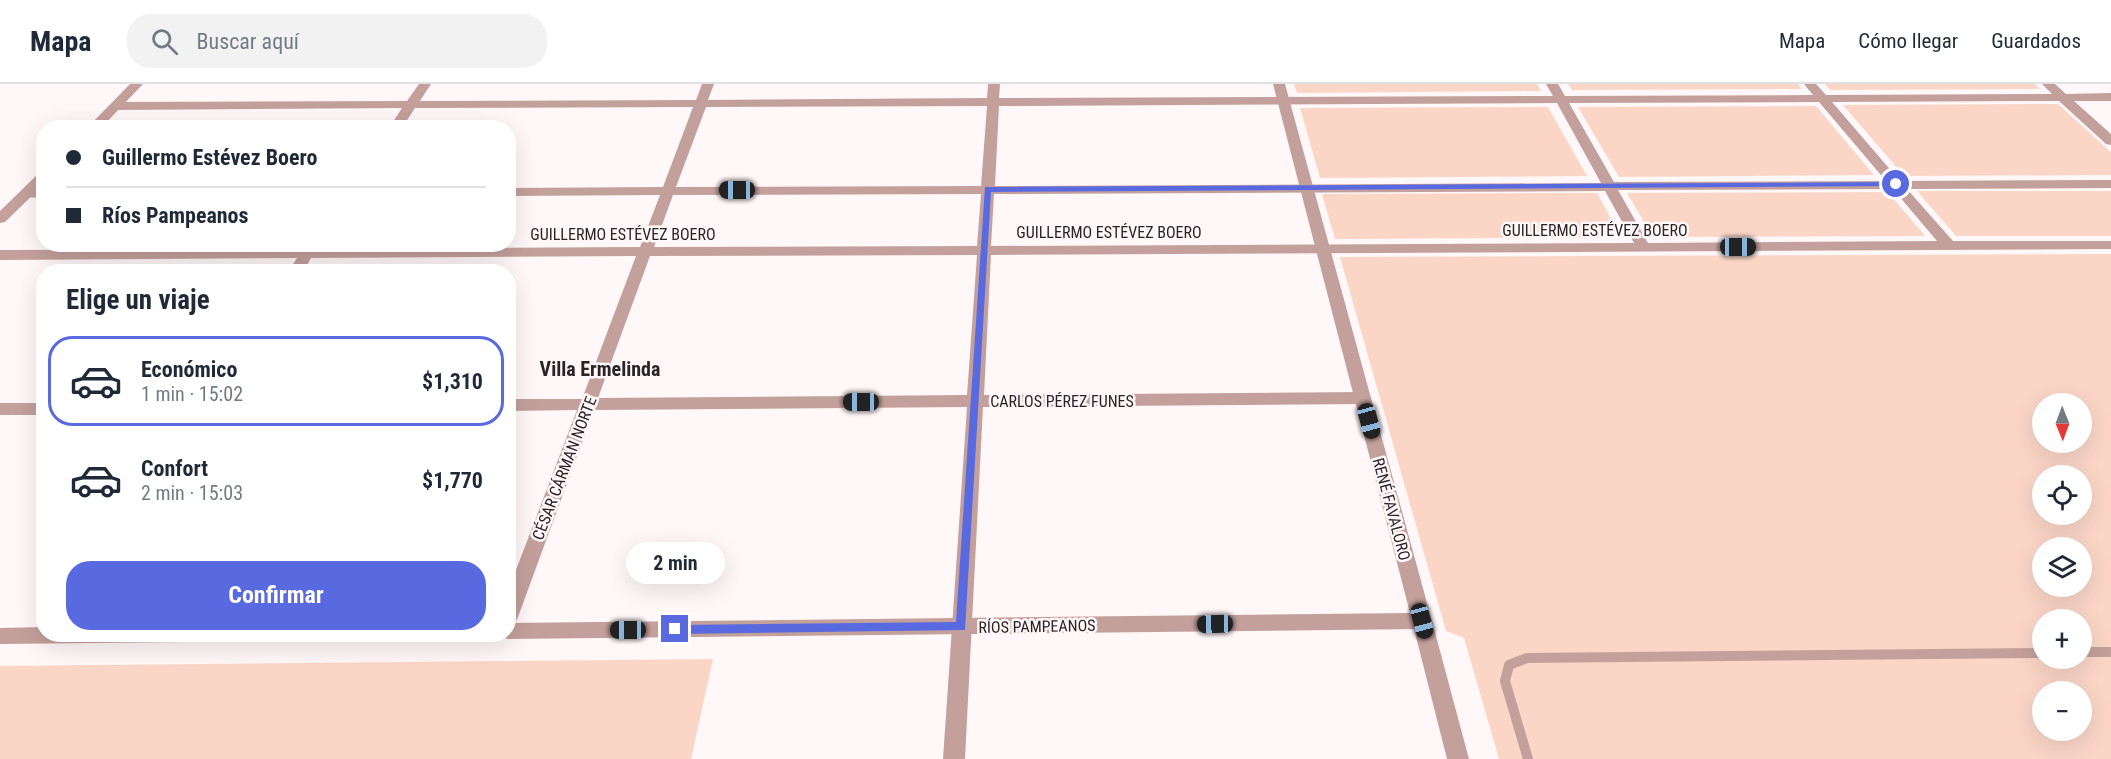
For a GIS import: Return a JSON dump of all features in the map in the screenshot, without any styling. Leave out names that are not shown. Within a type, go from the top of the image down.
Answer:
[{"type":"street","points":[[101,120],[137,84]]},
{"type":"street","points":[[401,120],[425,84]]},
{"type":"street","name":"CÉSAR CÁRMAN NORTE","points":[[516,596],[708,84]]},
{"type":"street","points":[[954,759],[994,84]]},
{"type":"street","name":"RENÉ FAVALORO","points":[[1279,84],[1458,759]]},
{"type":"street","points":[[1552,84],[1644,248]]},
{"type":"street","points":[[1810,84],[1949,246]]},
{"type":"street","points":[[2048,84],[2111,141]]},
{"type":"street","points":[[115,106],[2111,97]]},
{"type":"street","points":[[0,219],[36,184]]},
{"type":"street","points":[[516,192],[2111,184]]},
{"type":"street","points":[[26,194],[36,194]]},
{"type":"street","name":"GUILLERMO ESTÉVEZ BOERO","points":[[516,251],[2111,245]]},
{"type":"street","name":"GUILLERMO ESTÉVEZ BOERO","points":[[0,255],[155,252]]},
{"type":"street","name":"CARLOS PÉREZ FUNES","points":[[516,405],[1363,398]]},
{"type":"street","points":[[0,410],[36,409]]},
{"type":"street","name":"RÍOS PAMPEANOS","points":[[516,631],[1422,621]]},
{"type":"street","points":[[0,636],[36,634]]},
{"type":"lane","points":[[2092,652],[2111,652]]},
{"type":"lane","points":[[1528,759],[1505,681],[1509,665],[1527,658],[2032,653]]},
{"type":"shaded area","points":[[1294,84],[1537,84],[1541,91],[1297,93]]},
{"type":"shaded area","points":[[1568,84],[1798,84],[1802,89],[1572,90]]},
{"type":"shaded area","points":[[1825,84],[2035,84],[2040,89],[1830,90]]},
{"type":"shaded area","points":[[2058,104],[2111,152],[2111,175],[1904,176],[1843,105]]},
{"type":"shaded area","points":[[1816,106],[1874,175],[1619,177],[1578,107]]},
{"type":"shaded area","points":[[1548,107],[1587,176],[1320,178],[1300,108]]},
{"type":"shaded area","points":[[1917,191],[2111,191],[2111,236],[1956,236]]},
{"type":"shaded area","points":[[1888,192],[1925,236],[1653,237],[1627,193]]},
{"type":"shaded area","points":[[1597,193],[1621,237],[1335,239],[1322,194]]},
{"type":"shaded area","points":[[2111,254],[2111,759],[1499,759],[1464,638],[1446,631],[1340,257]]},
{"type":"shaded area","points":[[713,659],[691,759],[0,759],[0,666]]},
{"type":"district","name":"Villa Ermelinda","points":[[600,369]]},
{"type":"route","points":[[675,629],[961,627],[988,189],[1896,184]]}]
